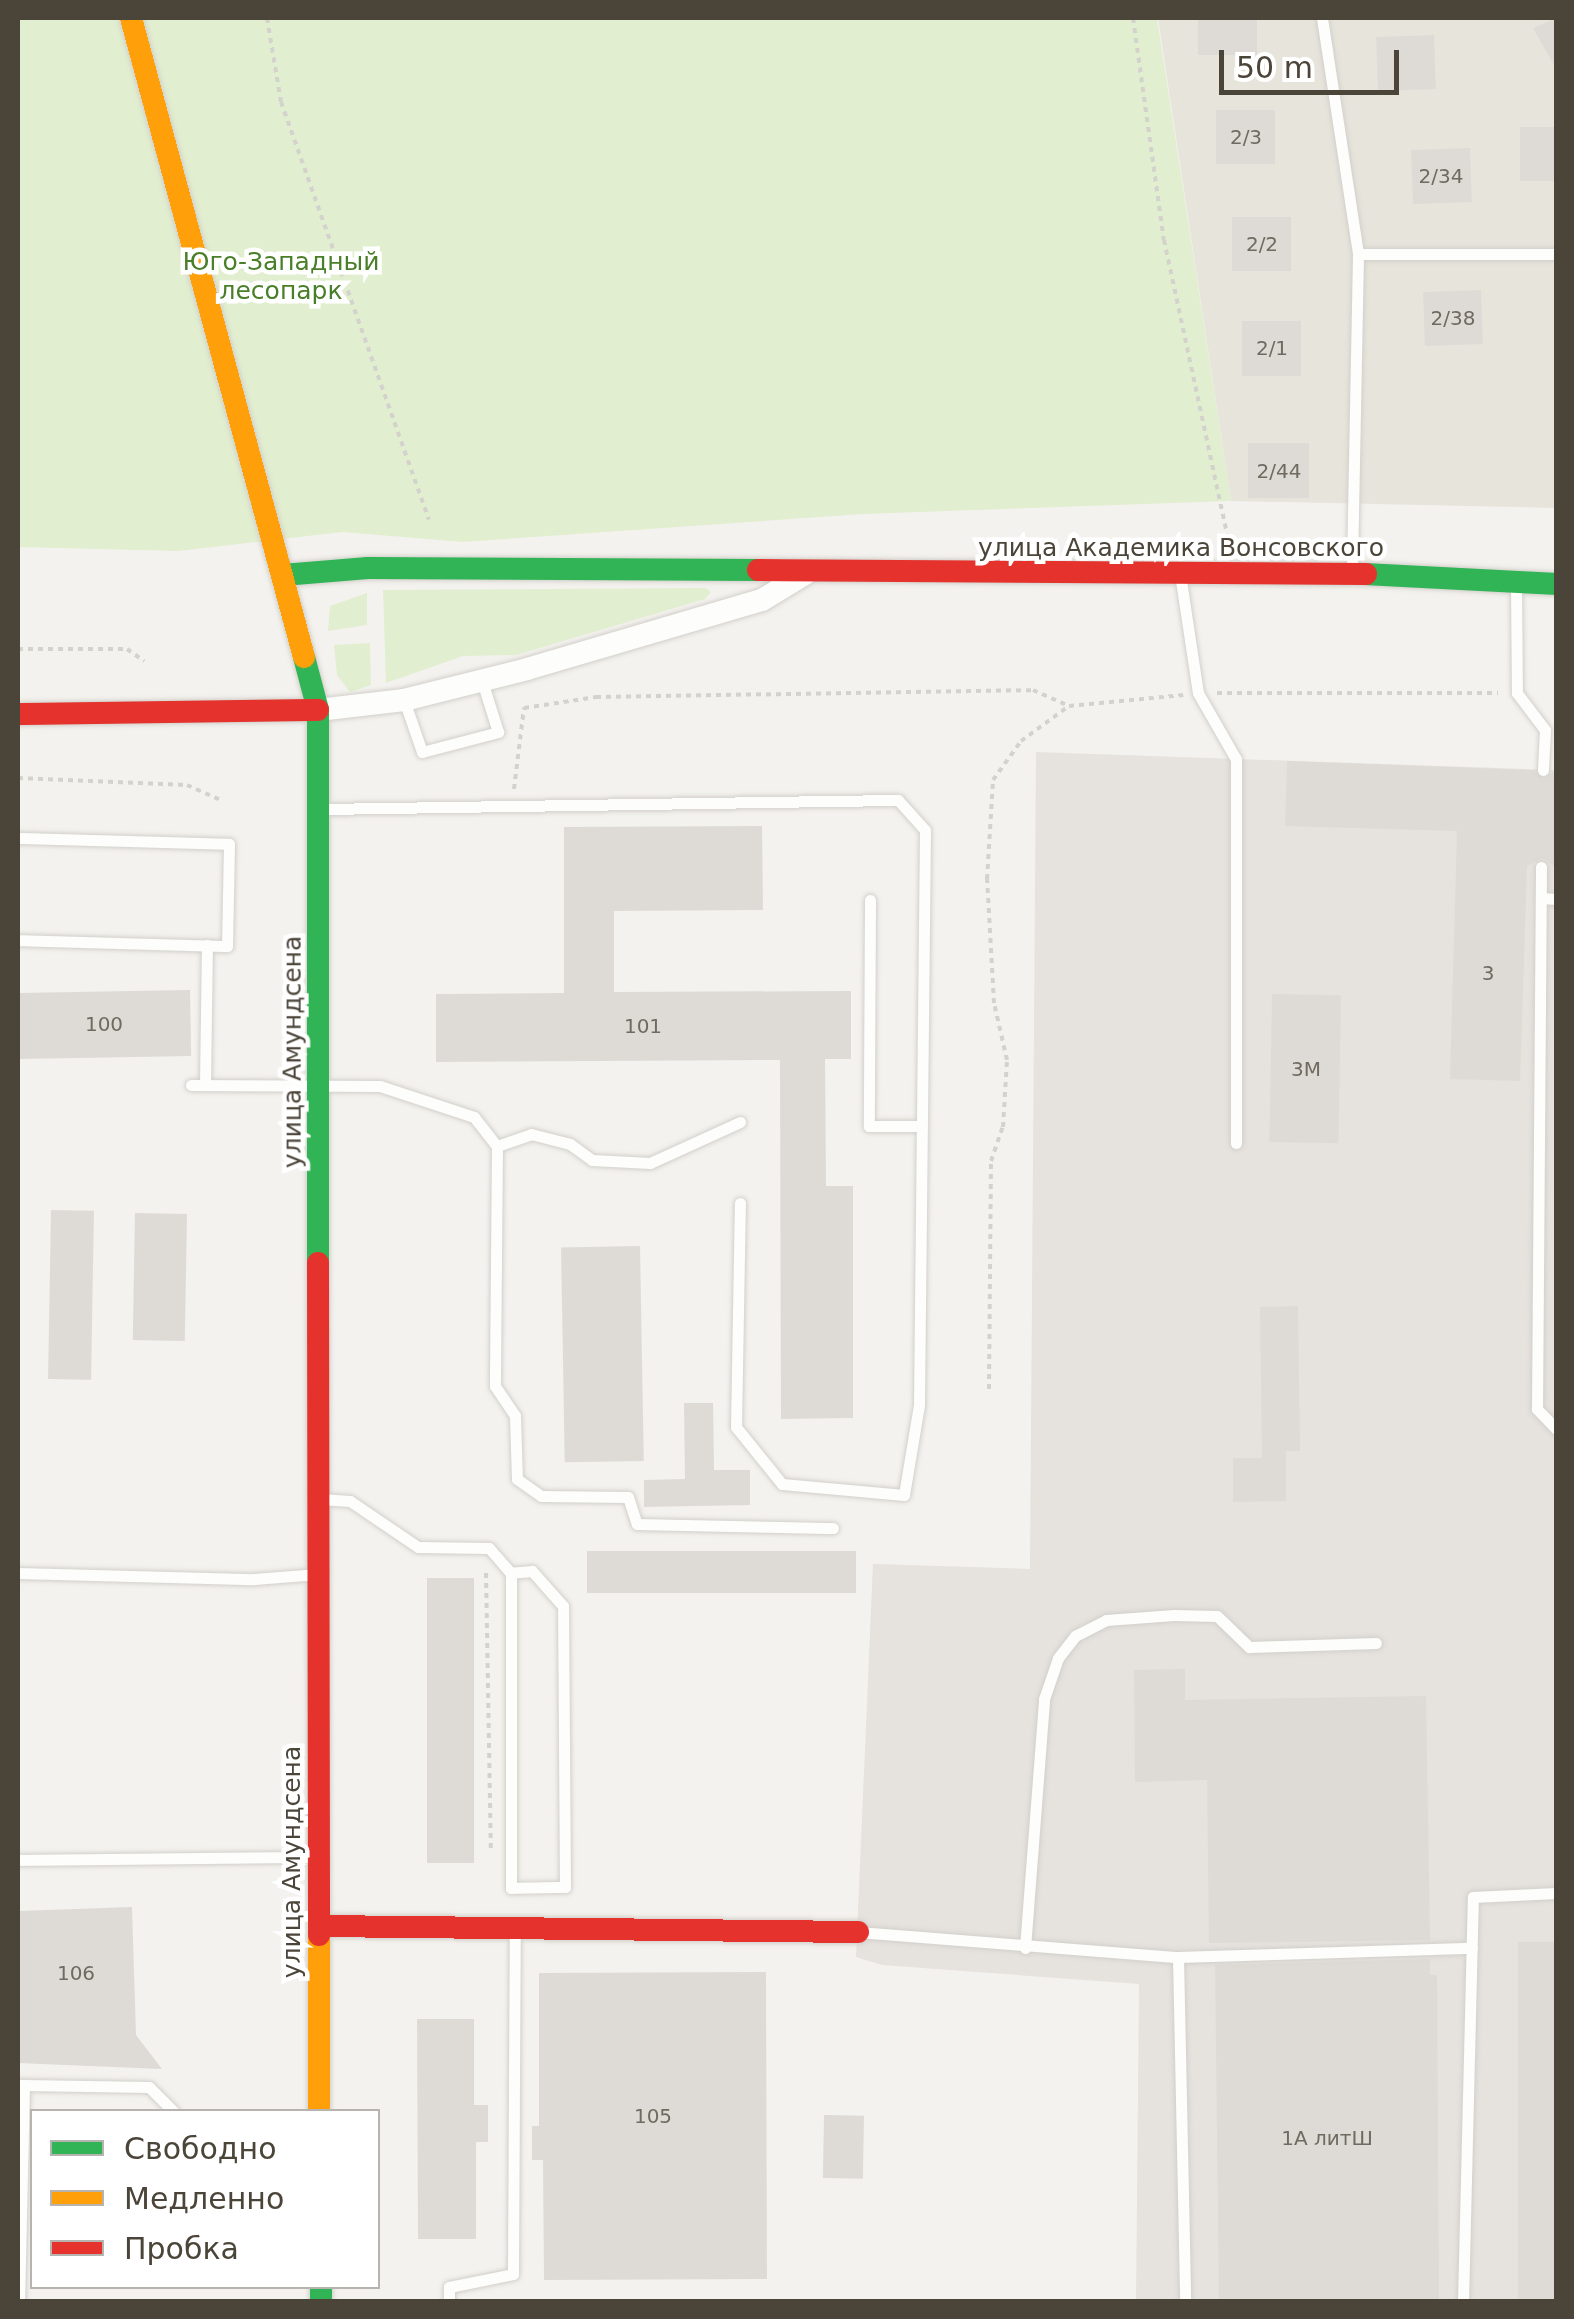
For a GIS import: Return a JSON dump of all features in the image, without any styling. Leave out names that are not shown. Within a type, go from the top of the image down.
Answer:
[{"type":"main road","name":"улица Амундсена","points":[[132,18],[318,710],[322,809],[319,2109]]},
{"type":"main road","name":"улица Академика Вонсовского","points":[[283,576],[368,568],[1180,574],[1240,578],[1352,573],[1556,584]]},
{"type":"main road","points":[[18,714],[318,710]]},
{"type":"main road","points":[[320,1926],[858,1932]]},
{"type":"street","points":[[318,710],[404,700],[482,681],[762,600],[805,574]]},
{"type":"lane","points":[[1322,18],[1358,254],[1352,573]]},
{"type":"lane","points":[[1358,254],[1556,254]]},
{"type":"lane","points":[[1180,574],[1198,693],[1236,758],[1236,1143]]},
{"type":"lane","points":[[1516,584],[1518,692],[1545,730],[1542,770]]},
{"type":"lane","points":[[404,700],[422,752],[498,732],[482,681]]},
{"type":"lane","points":[[322,809],[898,800],[925,830],[919,1405],[904,1495],[782,1484],[736,1427],[740,1203]]},
{"type":"lane","points":[[18,838],[229,844],[226,946],[18,940]]},
{"type":"lane","points":[[1542,867],[1537,1409],[1556,1429]]},
{"type":"lane","points":[[1541,898],[1556,899]]},
{"type":"lane","points":[[870,900],[869,1126],[922,1126]]},
{"type":"lane","points":[[206,945],[206,1086]]},
{"type":"lane","points":[[191,1086],[253,1089],[320,1081],[380,1086],[474,1116],[497,1146],[495,1386],[515,1416],[517,1479],[541,1496],[628,1498],[636,1524],[833,1528]]},
{"type":"lane","points":[[497,1146],[531,1134],[570,1144],[592,1160],[650,1163],[740,1122]]},
{"type":"lane","points":[[320,1498],[350,1501],[418,1547],[489,1548],[512,1574],[511,1888],[565,1886],[563,1606],[532,1570],[512,1574]]},
{"type":"lane","points":[[18,1572],[254,1579],[319,1574]]},
{"type":"lane","points":[[1025,1948],[1044,1699],[1058,1658],[1075,1636],[1106,1620],[1174,1614],[1217,1616],[1249,1647],[1376,1643]]},
{"type":"lane","points":[[18,1860],[320,1858]]},
{"type":"lane","points":[[1463,2302],[1473,1897],[1556,1893]]},
{"type":"lane","points":[[449,2302],[450,2287],[513,2274],[515,1927]]},
{"type":"lane","points":[[858,1932],[1178,1957],[1472,1948]]},
{"type":"lane","points":[[1178,1957],[1185,2302]]},
{"type":"lane","points":[[19,2302],[21,2085],[149,2087],[171,2109]]},
{"type":"path","points":[[266,18],[282,102],[429,520]]},
{"type":"path","points":[[1132,18],[1164,240],[1240,578]]},
{"type":"path","points":[[18,649],[127,649],[144,661]]},
{"type":"path","points":[[512,805],[524,708],[596,698],[1033,690],[1069,706],[1198,693],[1518,692]]},
{"type":"path","points":[[989,1389],[990,1161],[1003,1127],[1007,1060],[994,1003],[987,879],[993,780],[1021,741],[1069,706]]},
{"type":"path","points":[[18,778],[187,785],[221,800]]},
{"type":"path","points":[[486,1570],[491,1864]]},
{"type":"shaded area","points":[[1158,18],[1556,18],[1556,508],[1231,501]]},
{"type":"shaded area","points":[[1036,752],[1556,770],[1556,2301],[1136,2301],[1139,1984],[882,1965],[856,1957],[873,1564],[1030,1569]]},
{"type":"green space","name":"Юго-Западный лесопарк","points":[[18,18],[1157,18],[1231,501],[863,514],[463,542],[342,532],[178,551],[18,547]]},
{"type":"green space","points":[[706,588],[711,592],[705,599],[516,655],[463,656],[386,683],[383,590]]},
{"type":"green space","points":[[367,593],[367,625],[328,631],[330,606]]},
{"type":"green space","points":[[370,643],[371,685],[350,692],[337,675],[334,645]]},
{"type":"building","points":[[1198,18],[1257,18],[1257,55],[1198,55]]},
{"type":"building","points":[[1556,18],[1556,69],[1533,28]]},
{"type":"building","points":[[1434,35],[1436,89],[1378,91],[1376,37]]},
{"type":"building","points":[[1216,110],[1275,110],[1275,164],[1216,164]]},
{"type":"building","points":[[1520,127],[1556,127],[1556,181],[1520,181]]},
{"type":"building","points":[[1470,148],[1472,202],[1413,204],[1411,150]]},
{"type":"building","points":[[1232,217],[1291,217],[1291,271],[1232,271]]},
{"type":"building","points":[[1481,290],[1483,344],[1425,346],[1423,292]]},
{"type":"building","points":[[1242,321],[1301,321],[1301,376],[1242,376]]},
{"type":"building","points":[[1248,443],[1309,443],[1309,498],[1248,498]]},
{"type":"building","points":[[1287,761],[1534,770],[1544,779],[1556,770],[1556,867],[1542,858],[1527,866],[1520,1081],[1450,1079],[1457,831],[1285,826]]},
{"type":"building","points":[[762,826],[763,910],[614,911],[614,992],[851,991],[851,1059],[825,1059],[826,1186],[853,1186],[853,1418],[781,1419],[780,1060],[436,1062],[436,994],[564,993],[564,827]]},
{"type":"building","points":[[190,990],[191,1056],[19,1059],[18,993]]},
{"type":"building","points":[[1272,994],[1341,995],[1338,1143],[1269,1142]]},
{"type":"building","points":[[51,1210],[94,1211],[91,1380],[48,1379]]},
{"type":"building","points":[[135,1213],[187,1214],[185,1341],[133,1340]]},
{"type":"building","points":[[640,1246],[644,1461],[565,1462],[561,1247]]},
{"type":"building","points":[[1298,1306],[1300,1451],[1286,1451],[1286,1501],[1233,1502],[1233,1458],[1262,1458],[1260,1307]]},
{"type":"building","points":[[684,1403],[713,1403],[714,1470],[750,1470],[750,1505],[644,1507],[644,1480],[685,1479]]},
{"type":"building","points":[[587,1551],[856,1551],[856,1593],[587,1593]]},
{"type":"building","points":[[427,1578],[474,1578],[474,1863],[427,1863]]},
{"type":"building","points":[[1185,1669],[1185,1700],[1426,1696],[1430,1940],[1209,1943],[1207,1780],[1135,1782],[1134,1670]]},
{"type":"building","points":[[132,1907],[136,2035],[162,2069],[18,2063],[18,1911]]},
{"type":"building","points":[[1518,1942],[1556,1942],[1556,2302],[1518,2302]]},
{"type":"building","points":[[1430,1959],[1430,1975],[1437,1975],[1439,2302],[1219,2302],[1215,1965]]},
{"type":"building","points":[[766,1972],[767,2279],[544,2280],[543,2160],[532,2160],[532,2126],[539,2126],[539,1973]]},
{"type":"building","points":[[417,2019],[474,2019],[474,2105],[488,2105],[488,2142],[476,2142],[476,2239],[418,2239]]},
{"type":"building","points":[[824,2115],[864,2116],[863,2179],[823,2178]]},
{"type":"traffic: fast","points":[[283,575],[368,568],[758,570]]},
{"type":"traffic: fast","points":[[1366,574],[1556,584]]},
{"type":"traffic: fast","points":[[304,657],[318,710],[318,1263]]},
{"type":"traffic: fast","points":[[321,2289],[321,2302]]},
{"type":"traffic: slow","points":[[131,18],[304,657]]},
{"type":"traffic: slow","points":[[319,1935],[319,2109]]},
{"type":"traffic: jam","points":[[758,570],[1366,574]]},
{"type":"traffic: jam","points":[[18,714],[318,710]]},
{"type":"traffic: jam","points":[[318,1263],[319,1935]]},
{"type":"traffic: jam","points":[[320,1926],[858,1932]]}]
